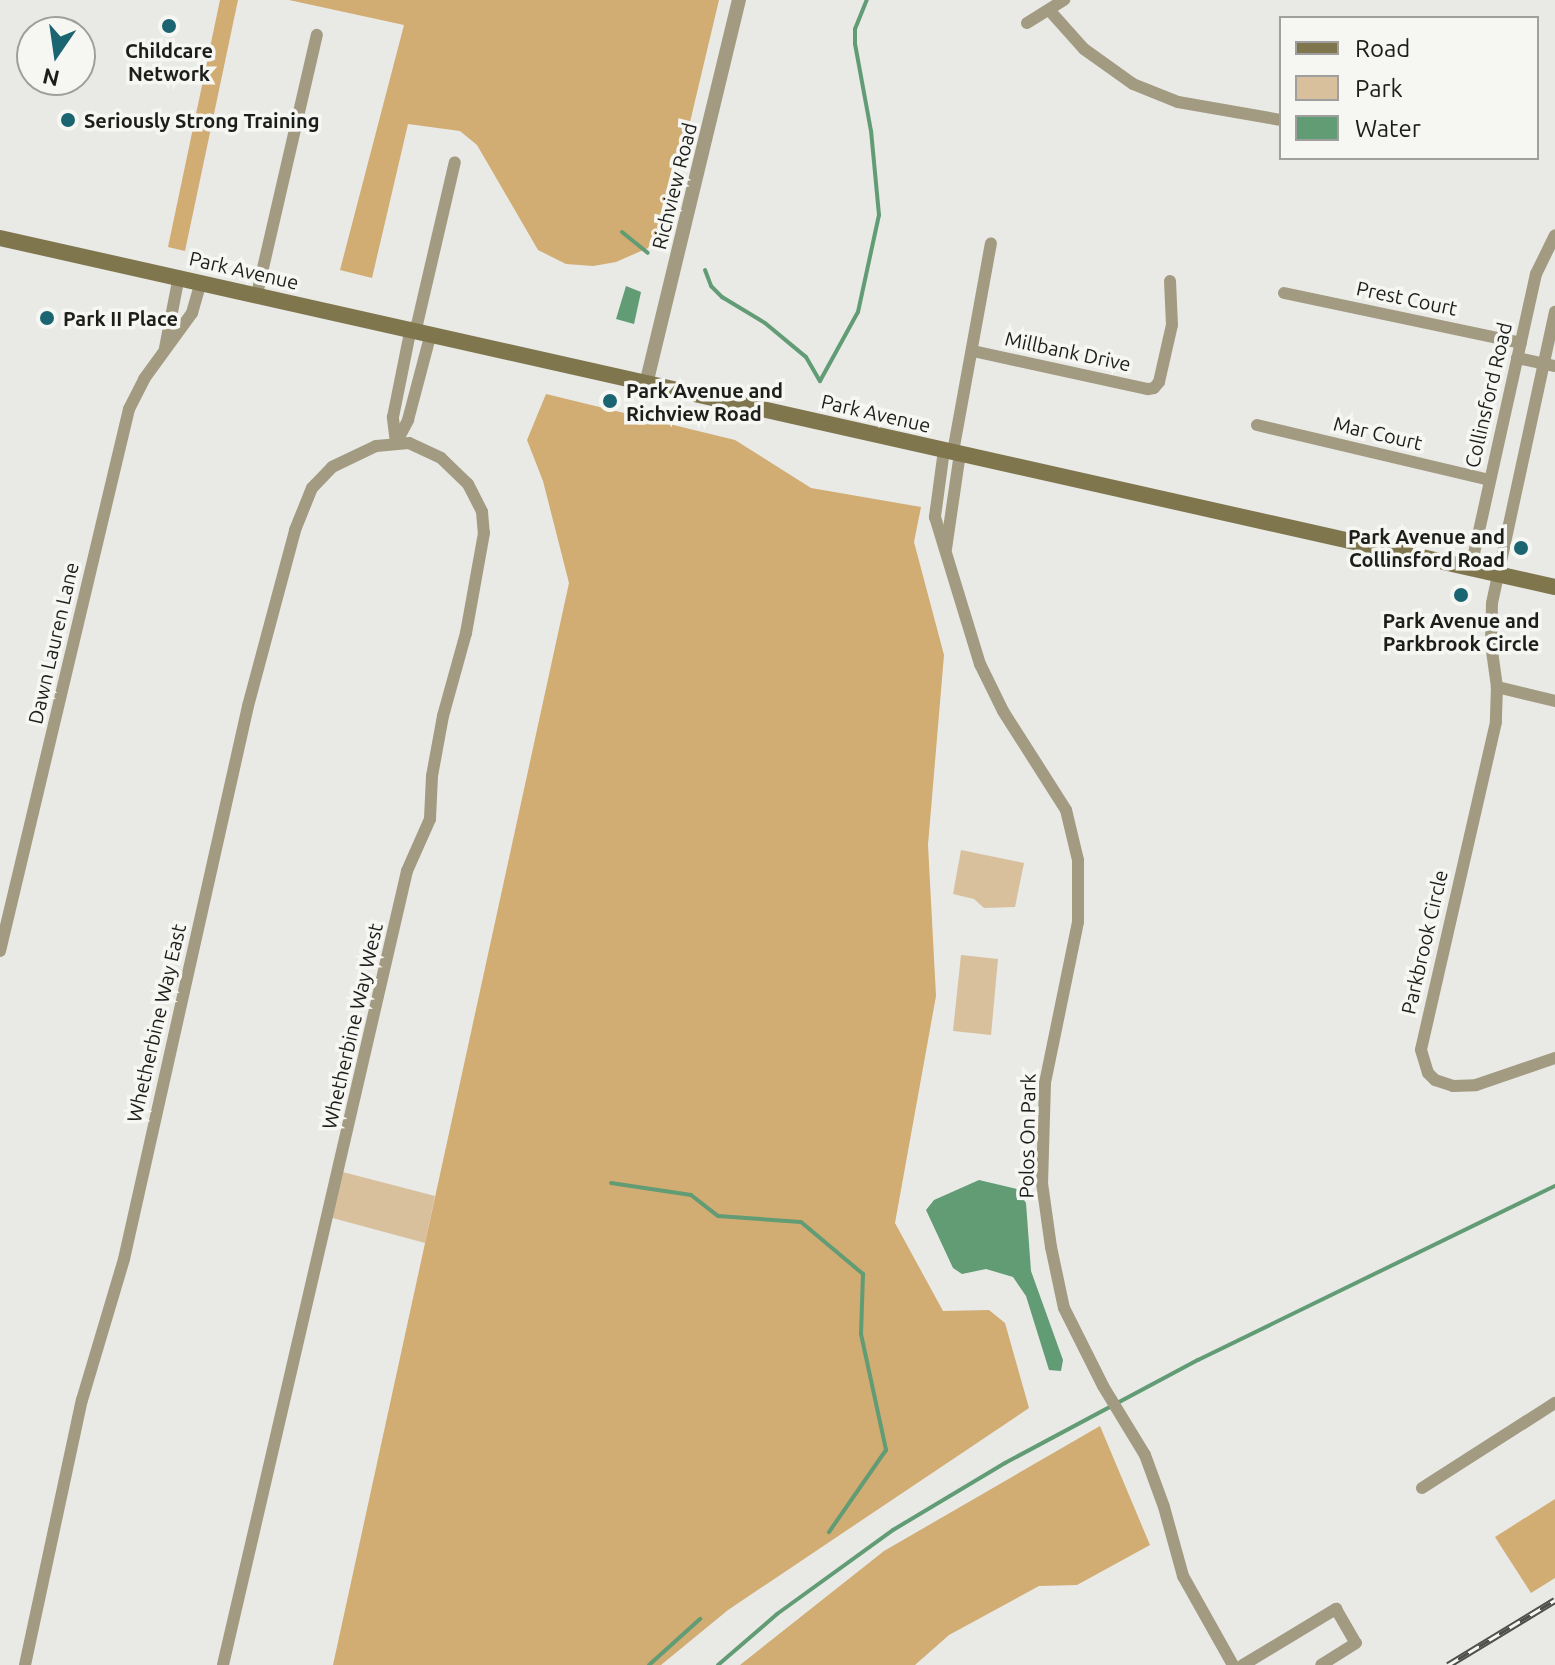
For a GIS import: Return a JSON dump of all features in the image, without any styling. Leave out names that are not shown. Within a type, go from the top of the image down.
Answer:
[{"type":"main road","name":"Park Avenue","points":[[0,239],[647,380],[952,452],[1555,587]]},
{"type":"street","name":"Richview Road","points":[[647,380],[739,0]]},
{"type":"street","points":[[1027,23],[1064,0]]},
{"type":"street","points":[[1050,11],[1084,49],[1133,84],[1178,102],[1279,120]]},
{"type":"street","points":[[257,294],[317,35]]},
{"type":"street","points":[[396,443],[393,417],[419,330],[455,162]]},
{"type":"street","name":"Collinsford Road","points":[[1471,567],[1536,274],[1555,235]]},
{"type":"street","name":"Polos On Park","points":[[991,243],[952,452],[946,552],[980,664],[999,702],[1061,802],[1078,860],[1078,922],[1045,1083],[1042,1183],[1051,1247],[1064,1308],[1157,1483],[1183,1576],[1233,1665]]},
{"type":"street","name":"Dawn Lauren Lane","points":[[164,353],[179,276]]},
{"type":"street","name":"Dawn Lauren Lane","points":[[0,951],[129,409],[144,379],[192,313],[201,281]]},
{"type":"street","name":"Millbank Drive","points":[[973,351],[1154,388],[1159,382],[1172,325],[1170,281]]},
{"type":"street","name":"Prest Court","points":[[1284,293],[1521,343]]},
{"type":"street","points":[[1498,574],[1533,408],[1549,365],[1555,312]]},
{"type":"street","points":[[396,443],[408,420],[419,330]]},
{"type":"street","points":[[1517,358],[1549,365]]},
{"type":"street","points":[[1507,402],[1533,408]]},
{"type":"street","name":"Mar Court","points":[[1257,425],[1489,480]]},
{"type":"street","name":"Whetherbine Way East","points":[[25,1665],[82,1400],[124,1259],[248,706],[295,530],[312,488],[325,473],[376,446],[396,443]]},
{"type":"street","name":"Whetherbine Way West","points":[[223,1665],[407,871],[430,819],[432,776],[443,716],[466,633],[484,533],[477,497],[460,475],[424,448],[396,443]]},
{"type":"street","name":"Parkbrook Circle","points":[[1498,574],[1491,644],[1497,687],[1496,722],[1421,1050],[1428,1073],[1435,1080],[1453,1086],[1476,1085],[1555,1058]]},
{"type":"street","points":[[1497,687],[1555,701]]},
{"type":"street","points":[[1422,1488],[1555,1403]]},
{"type":"street","points":[[1243,1665],[1336,1609],[1356,1643],[1321,1665]]},
{"type":"green space","points":[[961,850],[1024,863],[1015,907],[984,908],[974,899],[953,894]]},
{"type":"green space","points":[[961,955],[998,959],[991,1035],[953,1031]]},
{"type":"green space","points":[[339,1171],[435,1196],[425,1243],[329,1217]]},
{"type":"shaded area","points":[[220,0],[238,0],[185,251],[168,247]]},
{"type":"shaded area","points":[[289,0],[719,0],[671,202],[648,248],[616,262],[593,266],[566,264],[538,250],[477,145],[460,131],[408,124],[372,278],[340,270],[404,25]]},
{"type":"shaded area","points":[[546,394],[735,440],[811,488],[921,507],[914,542],[944,655],[928,845],[936,996],[895,1223],[943,1311],[989,1310],[1005,1323],[1029,1408],[728,1610],[661,1665],[333,1665],[569,583],[543,481],[527,440]]},
{"type":"shaded area","points":[[1100,1426],[1150,1545],[1077,1585],[1039,1586],[949,1635],[915,1665],[740,1665],[884,1551]]},
{"type":"shaded area","points":[[1555,1499],[1555,1578],[1531,1593],[1495,1537]]},
{"type":"water","points":[[626,286],[641,292],[634,324],[616,319]]},
{"type":"water","points":[[979,1180],[1017,1189],[1026,1203],[1031,1271],[1063,1360],[1061,1371],[1049,1370],[1026,1296],[1013,1277],[986,1269],[962,1274],[953,1268],[926,1210],[934,1200]]},
{"type":"waterway","points":[[820,381],[858,312],[879,215],[871,131],[855,44],[855,29],[867,0]]},
{"type":"waterway","points":[[622,232],[648,253]]},
{"type":"waterway","points":[[705,270],[711,286],[722,297],[765,323],[806,357],[820,381]]},
{"type":"waterway","points":[[611,1183],[691,1195],[718,1216],[801,1222],[863,1274],[861,1334],[886,1450],[829,1532]]},
{"type":"waterway","points":[[718,1665],[777,1614],[893,1530],[1005,1463],[1198,1360],[1555,1186]]},
{"type":"waterway","points":[[649,1665],[700,1619]]},
{"type":"railway","points":[[1448,1665],[1555,1600]]},
{"type":"place","name":"Childcare Network","points":[[169,26]]},
{"type":"place","name":"Seriously Strong Training","points":[[68,120]]},
{"type":"place","name":"Park II Place","points":[[47,318]]},
{"type":"place","name":"Park Avenue and Richview Road","points":[[610,401]]},
{"type":"place","name":"Park Avenue and Collinsford Road","points":[[1521,548]]},
{"type":"place","name":"Park Avenue and Parkbrook Circle","points":[[1461,595]]}]
